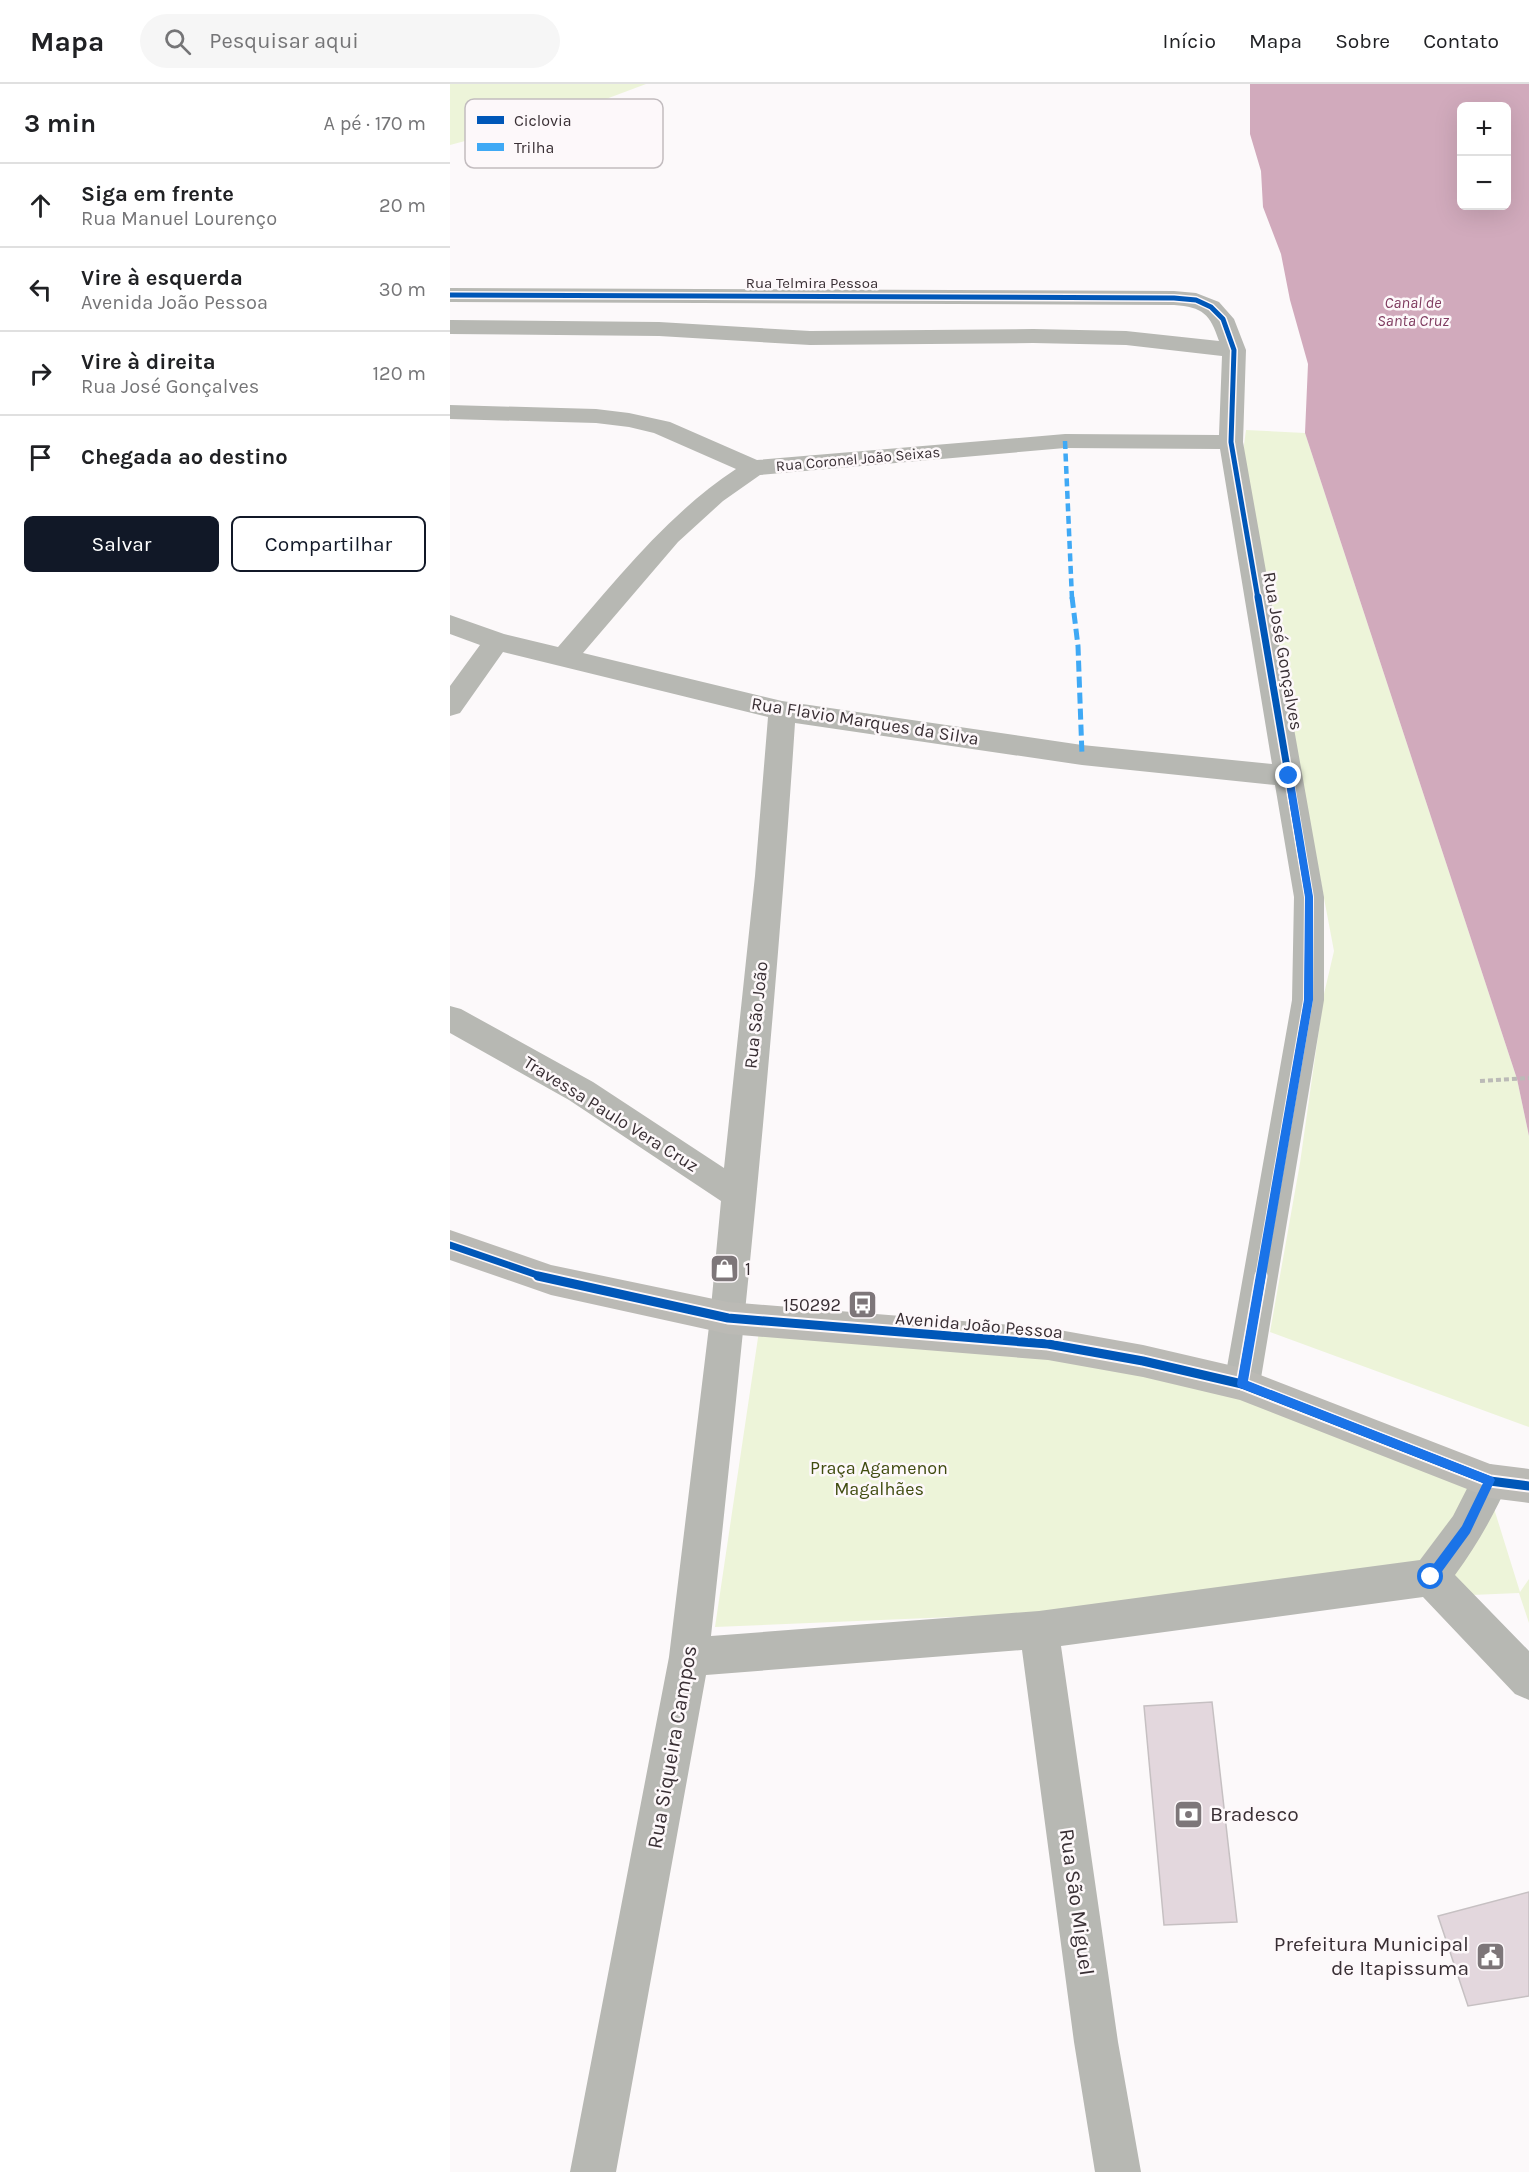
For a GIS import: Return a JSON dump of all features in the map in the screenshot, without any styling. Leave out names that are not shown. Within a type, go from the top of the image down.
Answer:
[{"type":"main road","name":"Avenida João Pessoa","points":[[450,1245],[551,1280],[728,1318],[1048,1344],[1143,1361],[1242,1384],[1490,1480],[1529,1486]]},
{"type":"street","name":"Rua Telmira Pessoa","points":[[450,295],[1174,298],[1196,300],[1211,307],[1223,319],[1234,350]]},
{"type":"street","points":[[450,327],[659,329],[810,338],[1033,336],[1126,338],[1234,350]]},
{"type":"street","name":"Rua José Gonçalves","points":[[1234,350],[1231,442],[1309,897],[1308,1000],[1242,1384]]},
{"type":"street","points":[[450,412],[596,416],[629,420],[661,427],[754,468]]},
{"type":"street","name":"Rua Coronel João Seixas","points":[[564,658],[669,536],[714,495],[754,468],[1065,441],[1231,442]]},
{"type":"street","name":"Rua Flavio Marques da Silva","points":[[450,624],[497,641],[782,711],[1082,755],[1289,776]]},
{"type":"street","points":[[450,706],[497,641]]},
{"type":"street","name":"Rua São João","points":[[728,1318],[770,876],[782,711]]},
{"type":"street","name":"Travessa Paulo Vera Cruz","points":[[450,1018],[581,1091],[738,1194]]},
{"type":"street","name":"Rua Siqueira Campos","points":[[593,2172],[689,1657],[728,1318]]},
{"type":"street","points":[[689,1657],[1040,1630],[1431,1577],[1466,1529],[1490,1480]]},
{"type":"street","points":[[1431,1577],[1529,1680]]},
{"type":"street","name":"Rua São Miguel","points":[[1040,1630],[1096,2042],[1118,2172]]},
{"type":"path","points":[[1480,1081],[1529,1078]]},
{"type":"green space","points":[[450,84],[646,84],[606,99],[465,99],[465,141],[450,145]]},
{"type":"green space","points":[[1246,430],[1305,433],[1517,1079],[1529,1136],[1529,1427],[1270,1332],[1300,1163],[1324,994],[1334,951],[1259,555],[1243,452]]},
{"type":"green space","name":"Praça Agamenon Magalhães","points":[[759,1331],[1163,1369],[1482,1470],[1520,1592],[1529,1579],[1529,1623],[1519,1593],[715,1627]]},
{"type":"water","name":"Canal de Santa Cruz","points":[[1250,84],[1529,84],[1529,1136],[1517,1079],[1305,433],[1308,364],[1290,300],[1281,254],[1263,207],[1261,171],[1250,134]]},
{"type":"building","name":"Bradesco","points":[[1212,1702],[1237,1922],[1164,1925],[1144,1706]]},
{"type":"building","name":"Prefeitura Municipal de Itapissuma","points":[[1529,1892],[1529,1996],[1468,2006],[1438,1916]]},
{"type":"marked path","points":[[1065,441],[1070,584],[1078,646],[1082,755]]},
{"type":"cycle path","points":[[450,295],[1174,298],[1196,300],[1211,307],[1223,319],[1234,350],[1231,442],[1309,897],[1308,1000],[1242,1384]]},
{"type":"cycle path","points":[[450,1245],[551,1280],[728,1318],[1048,1344],[1143,1361],[1242,1384],[1490,1481],[1529,1486]]},
{"type":"place","name":"1","points":[[724,1269]]},
{"type":"place","name":"150292","points":[[862,1305]]},
{"type":"place","name":"Bradesco","points":[[1189,1814]]},
{"type":"place","name":"Prefeitura Municipal de Itapissuma","points":[[1490,1956]]},
{"type":"route","points":[[1289,776],[1309,897],[1308,1000],[1242,1384],[1490,1480],[1466,1529],[1431,1577]]}]
